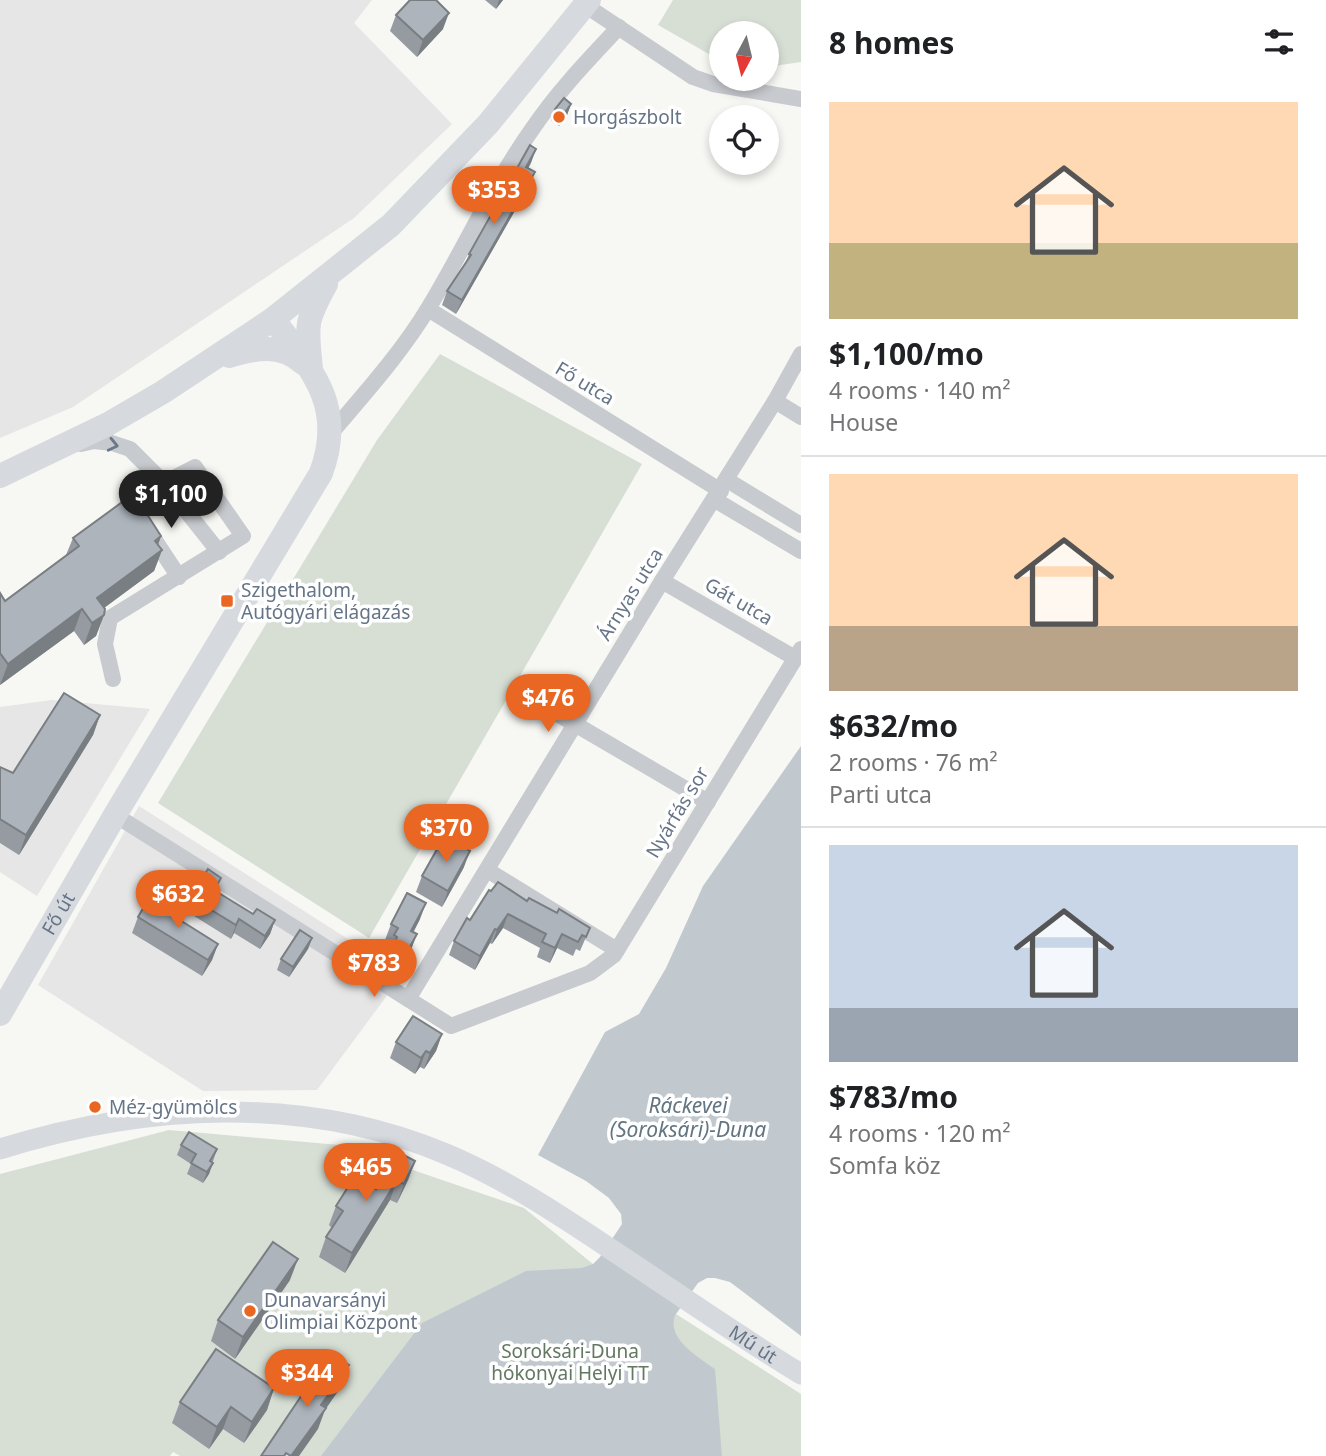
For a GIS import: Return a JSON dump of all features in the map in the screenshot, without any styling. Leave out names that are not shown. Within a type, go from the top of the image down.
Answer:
[{"type":"main road","points":[[0,476],[49,450],[108,424],[205,364],[273,319],[391,225],[454,161],[525,81],[587,3]]},
{"type":"main road","points":[[311,370],[307,326],[311,310],[334,270]]},
{"type":"main road","points":[[273,319],[321,387],[331,433]]},
{"type":"main road","points":[[205,364],[248,350],[274,348],[290,353],[311,370]]},
{"type":"main road","name":"Fő út","points":[[0,1014],[321,473],[331,433]]},
{"type":"street","points":[[587,3],[693,77],[713,84],[801,99]]},
{"type":"street","points":[[331,433],[371,387],[428,309],[495,187],[533,127],[568,83],[619,27]]},
{"type":"street","name":"Fő utca","points":[[428,309],[721,490],[801,551]]},
{"type":"street","name":"Árnyas utca","points":[[408,999],[662,581],[721,490],[801,354]]},
{"type":"street","points":[[775,401],[801,417]]},
{"type":"street","points":[[49,450],[94,441],[130,449],[164,483],[219,552]]},
{"type":"street","points":[[113,679],[105,644],[110,618],[179,577],[243,536],[195,467],[164,483],[132,507],[179,577]]},
{"type":"street","name":"Fő utca","points":[[721,490],[801,524]]},
{"type":"street","name":"Gát utca","points":[[662,581],[798,653]]},
{"type":"street","name":"Nyárfás sor","points":[[408,999],[451,1026],[590,973],[614,956],[798,653]]},
{"type":"street","points":[[531,699],[708,802]]},
{"type":"street","points":[[116,815],[408,999]]},
{"type":"street","points":[[487,870],[617,950]]},
{"type":"street","name":"Mű út","points":[[3,1147],[93,1126],[158,1115],[243,1111],[320,1118],[399,1136],[447,1154],[498,1180],[583,1231],[801,1374]]},
{"type":"shaded area","points":[[0,0],[372,0],[354,23],[452,124],[354,218],[73,407],[0,438]]},
{"type":"shaded area","points":[[52,700],[150,709],[37,896],[0,872],[0,707]]},
{"type":"shaded area","points":[[139,806],[403,974],[317,1090],[203,1091],[38,985]]},
{"type":"green space","points":[[673,0],[801,0],[801,62],[779,65],[779,21],[709,21],[709,54],[658,25]]},
{"type":"green space","points":[[440,354],[642,464],[369,938],[158,803],[377,440]]},
{"type":"green space","name":"Soroksári-Duna hókonyai Helyi TT","points":[[169,1130],[340,1145],[524,1208],[593,1264],[674,1319],[676,1314],[801,1394],[801,1456],[180,1456],[173,1452],[170,1456],[0,1456],[0,1174]]},
{"type":"water","name":"Ráckevei (Soroksári)-Duna","points":[[801,746],[801,1336],[730,1282],[715,1278],[707,1278],[698,1283],[676,1314],[674,1323],[679,1339],[715,1369],[722,1456],[321,1456],[422,1323],[526,1271],[582,1268],[593,1264],[600,1257],[622,1224],[621,1214],[609,1198],[586,1181],[538,1155],[605,1032],[639,1014],[666,968],[703,886]]},
{"type":"building","points":[[410,0],[436,0],[449,13],[423,40],[396,15]]},
{"type":"building","points":[[564,98],[571,104],[563,115],[555,109]]},
{"type":"building","points":[[530,145],[536,149],[526,167],[535,172],[462,300],[447,291],[471,255],[469,254]]},
{"type":"building","points":[[125,500],[135,514],[143,508],[161,536],[155,541],[162,550],[97,598],[105,609],[104,615],[92,623],[82,609],[8,664],[0,653],[0,593],[5,601],[79,546],[73,538]]},
{"type":"building","points":[[64,693],[100,715],[26,835],[0,819],[0,767],[13,773]]},
{"type":"building","points":[[447,838],[470,851],[448,891],[422,876],[440,844],[443,845]]},
{"type":"building","points":[[208,869],[221,878],[214,890],[253,914],[257,909],[275,920],[265,936],[239,919],[236,925],[190,897]]},
{"type":"building","points":[[498,882],[527,901],[529,898],[557,913],[559,909],[590,928],[586,937],[582,935],[578,942],[562,934],[555,948],[542,942],[546,934],[508,914],[497,930],[495,929],[480,956],[454,941],[467,918],[470,920],[489,890]]},
{"type":"building","points":[[407,893],[426,903],[411,931],[417,934],[408,950],[394,943],[398,928],[391,924]]},
{"type":"building","points":[[148,900],[218,944],[208,960],[138,917]]},
{"type":"building","points":[[300,930],[312,938],[293,967],[281,959]]},
{"type":"building","points":[[413,1016],[442,1034],[430,1053],[426,1051],[421,1058],[396,1042]]},
{"type":"building","points":[[189,1132],[217,1149],[207,1172],[191,1163],[196,1154],[181,1145]]},
{"type":"building","points":[[396,1151],[415,1161],[404,1184],[397,1180],[352,1253],[326,1237],[343,1211],[336,1206],[355,1176],[376,1189]]},
{"type":"building","name":"Dunavarsányi Olimpiai Központ","points":[[273,1242],[298,1259],[243,1337],[218,1320]]},
{"type":"building","points":[[216,1349],[274,1388],[252,1422],[231,1407],[217,1427],[180,1402]]},
{"type":"building","points":[[330,1353],[349,1365],[321,1405],[326,1408],[291,1456],[286,1453],[284,1456],[261,1456]]},
{"type":"place","name":"Horgászbolt","points":[[559,117]]},
{"type":"place","name":"Szigethalom, Autógyári elágazás","points":[[227,601]]},
{"type":"place","name":"Méz-gyümölcs","points":[[95,1107]]},
{"type":"place","name":"Dunavarsányi Olimpiai Központ","points":[[250,1311]]}]
